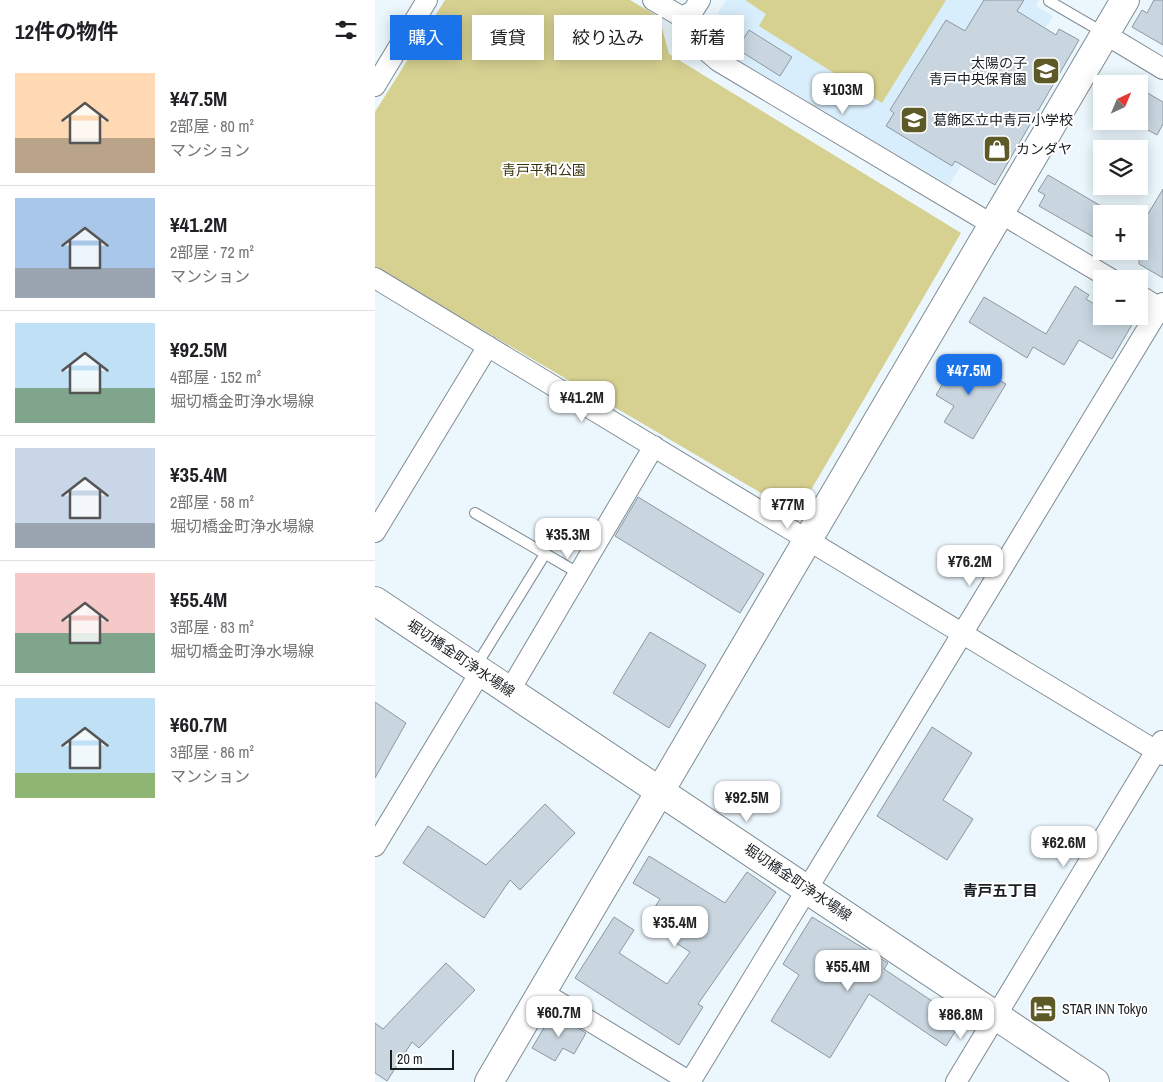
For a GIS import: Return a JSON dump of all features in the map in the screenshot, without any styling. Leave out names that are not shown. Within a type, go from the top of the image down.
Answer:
[{"type":"street","points":[[375,86],[427,0]]},
{"type":"street","points":[[653,0],[679,15]]},
{"type":"street","points":[[686,15],[693,11],[699,0]]},
{"type":"street","points":[[489,1082],[807,538],[1125,0]]},
{"type":"street","points":[[1105,34],[1163,69]]},
{"type":"street","points":[[717,60],[997,219],[1094,270]]},
{"type":"street","points":[[375,278],[962,633],[1161,748],[956,1082]]},
{"type":"street","points":[[542,992],[690,1082],[1162,307],[1148,300]]},
{"type":"street","points":[[375,532],[487,346]]},
{"type":"street","points":[[510,690],[654,446]]},
{"type":"street","name":"堀切橋金町浄水場線","points":[[375,601],[661,790],[1093,1081]]},
{"type":"street","points":[[375,846],[478,669]]},
{"type":"lane","points":[[1049,1],[1105,34]]},
{"type":"lane","points":[[475,513],[580,574]]},
{"type":"lane","points":[[478,669],[545,554]]},
{"type":"shaded area","name":"葛飾区立中青戸小学校","points":[[726,0],[1039,0],[1036,6],[1053,16],[949,185],[736,60],[744,60],[744,15],[718,15]]},
{"type":"green space","name":"青戸平和公園","points":[[445,0],[630,0],[656,15],[554,15],[554,60],[662,60],[662,28],[672,60],[679,60],[961,233],[797,514],[375,267],[375,112],[408,60],[462,60],[462,15],[436,15]]},
{"type":"green space","points":[[745,0],[946,0],[882,103],[759,26],[766,14]]},
{"type":"building","points":[[984,0],[1024,0],[1017,11],[1056,35],[1059,29],[1079,40],[995,185],[955,161],[952,166],[886,126],[894,113],[890,110],[946,20],[965,31]]},
{"type":"building","points":[[1154,0],[1163,0],[1163,45],[1132,27],[1142,10],[1147,13]]},
{"type":"building","points":[[749,30],[792,57],[780,76],[744,53],[744,38]]},
{"type":"building","points":[[1148,93],[1163,102],[1163,124],[1157,135],[1148,130]]},
{"type":"building","points":[[1048,175],[1099,205],[1093,205],[1093,237],[1039,206],[1045,195],[1038,191]]},
{"type":"building","points":[[1163,189],[1163,278],[1139,264],[1139,260],[1148,260],[1148,214]]},
{"type":"building","points":[[1075,286],[1089,295],[1086,299],[1093,303],[1093,325],[1132,325],[1112,359],[1079,340],[1064,365],[1033,347],[1027,358],[969,322],[984,297],[1046,334]]},
{"type":"building","points":[[959,356],[1006,384],[973,439],[944,422],[954,406],[936,395]]},
{"type":"building","points":[[638,497],[764,574],[740,613],[615,536]]},
{"type":"building","points":[[650,632],[706,665],[669,728],[613,693]]},
{"type":"building","points":[[375,702],[406,723],[375,778]]},
{"type":"building","points":[[932,727],[972,753],[943,800],[973,819],[947,860],[877,816]]},
{"type":"building","points":[[545,804],[575,833],[520,890],[510,880],[484,918],[403,863],[428,826],[486,865]]},
{"type":"building","points":[[649,856],[725,903],[747,872],[776,892],[698,1004],[703,1007],[679,1045],[575,978],[614,917],[634,930],[619,953],[667,984],[690,952],[645,923],[660,899],[633,883]]},
{"type":"building","points":[[812,917],[888,963],[884,969],[962,1021],[946,1046],[869,994],[830,1058],[771,1021],[799,975],[783,964]]},
{"type":"building","points":[[446,963],[475,990],[419,1048],[412,1042],[387,1081],[375,1073],[375,1023],[383,1029]]},
{"type":"building","points":[[560,1017],[586,1033],[574,1054],[563,1048],[555,1061],[532,1048],[548,1021]]},
{"type":"place","name":"太陽の子 青戸中央保育園","points":[[1046,71]]},
{"type":"place","name":"葛飾区立中青戸小学校","points":[[914,120]]},
{"type":"place","name":"カンダヤ","points":[[997,149]]},
{"type":"place","name":"STAR INN Tokyo","points":[[1043,1009]]},
{"type":"district","name":"青戸五丁目","points":[[1000,891]]}]
